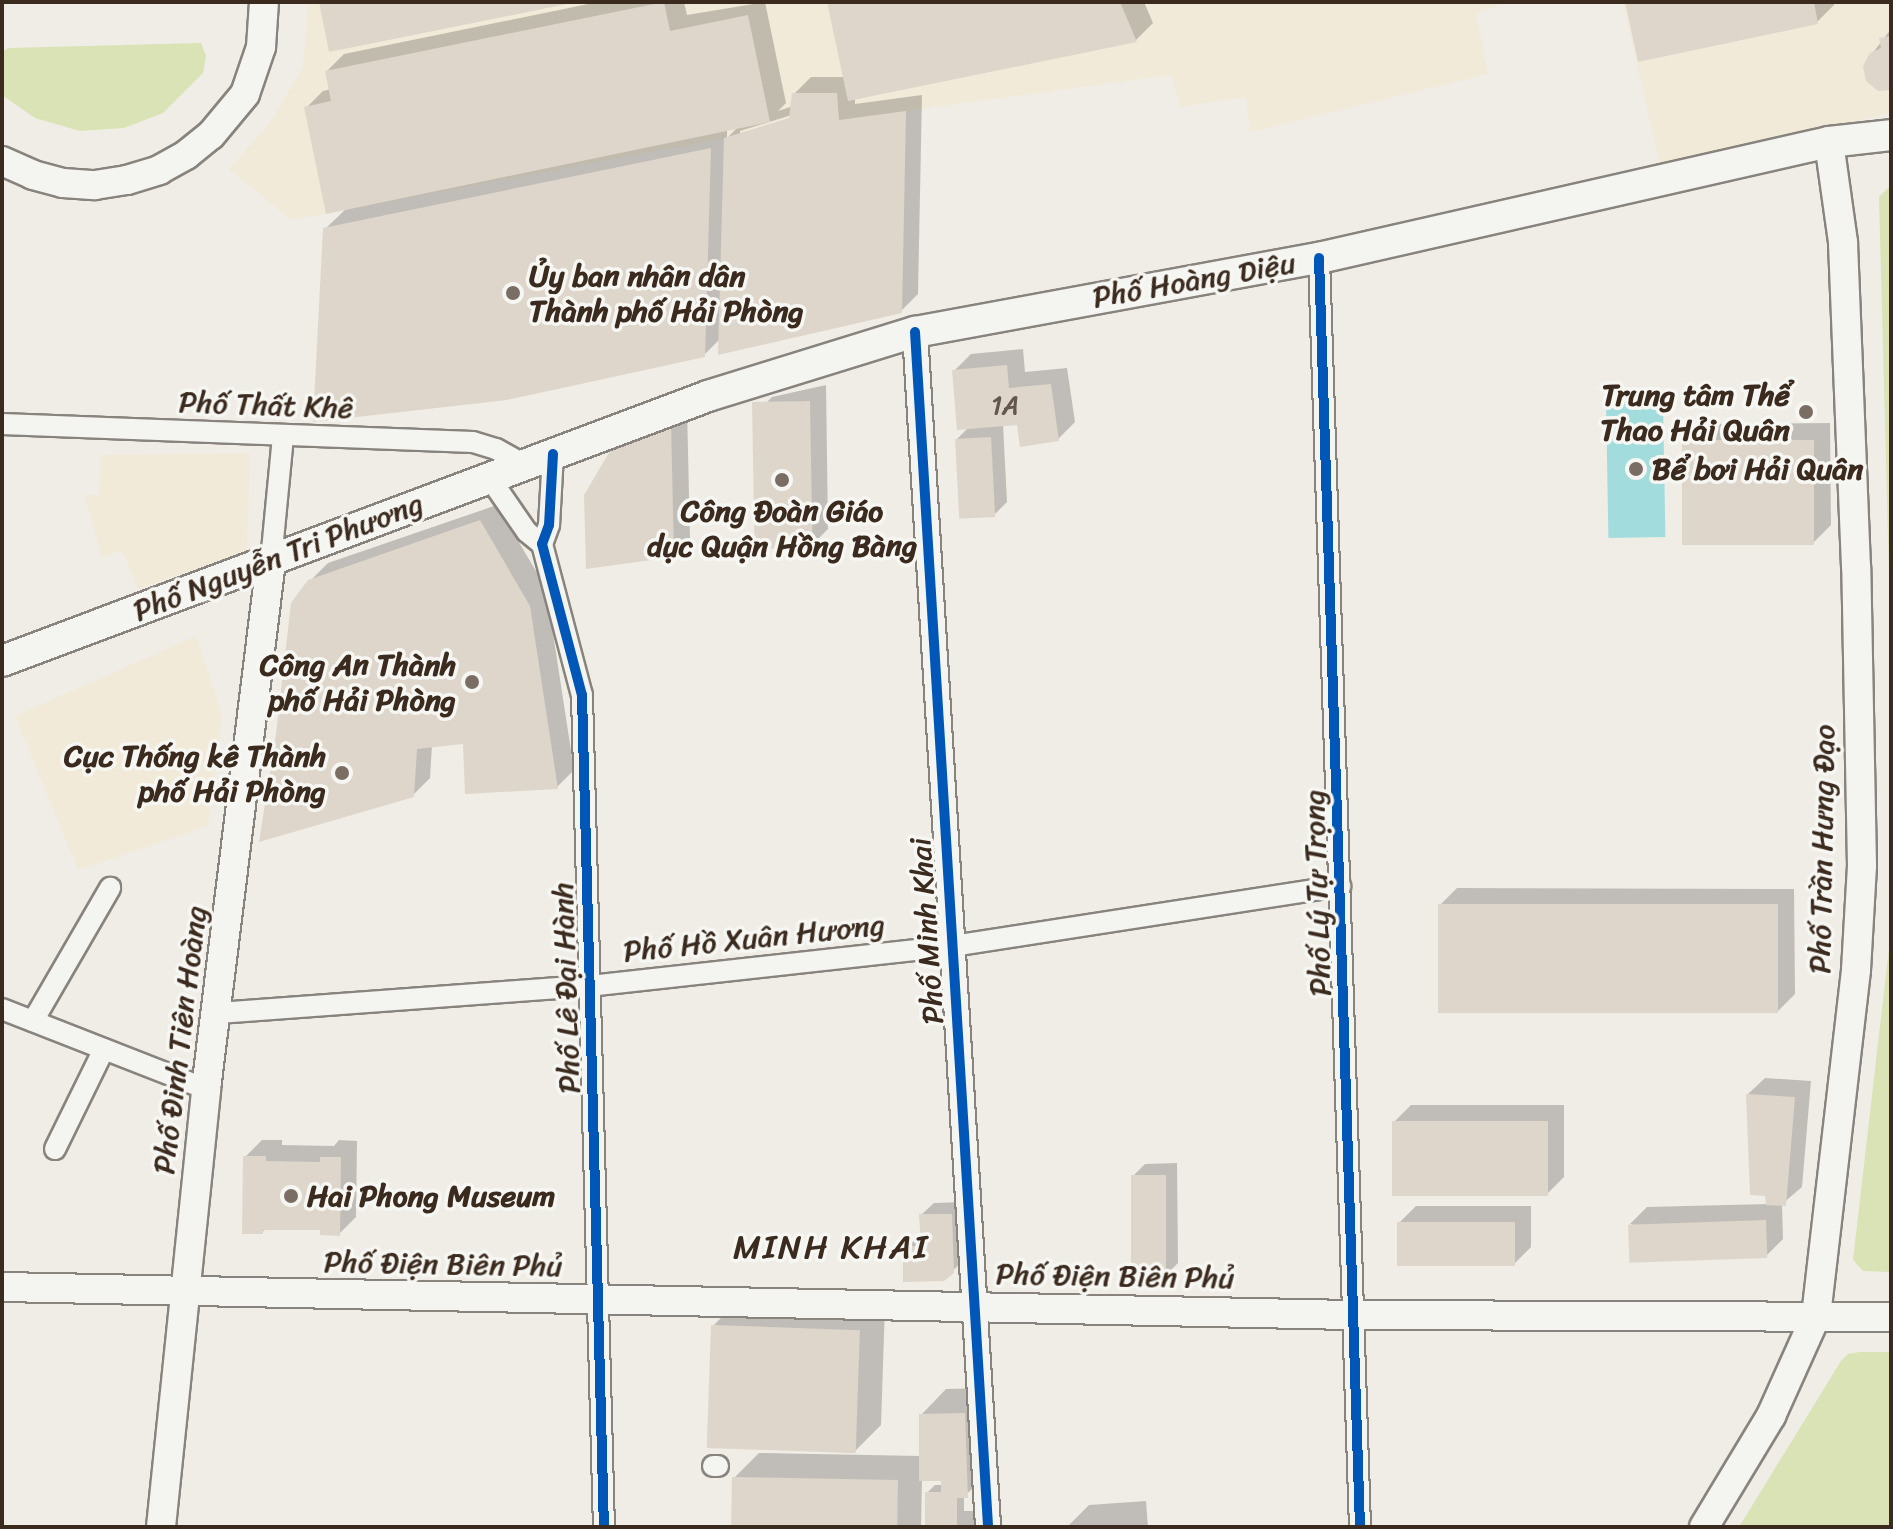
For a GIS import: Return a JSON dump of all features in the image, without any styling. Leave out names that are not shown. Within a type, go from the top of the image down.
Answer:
[{"type":"main road","points":[[2,158],[35,171],[65,178],[127,176],[184,151],[227,111],[240,92],[255,47],[252,23],[243,2]]},
{"type":"main road","points":[[2,158],[63,183],[95,185],[138,177],[186,155],[221,124],[245,94],[261,47],[264,2]]},
{"type":"main road","name":"Phố Hoàng Diệu","points":[[553,454],[708,396],[915,332],[1319,258],[1829,142],[1891,135]]},
{"type":"main road","name":"Phố Trần Hưng Đạo","points":[[1704,1527],[1771,1416],[1816,1316],[1856,970],[1862,866],[1856,567],[1844,257],[1829,142]]},
{"type":"main road","name":"Phố Nguyễn Tri Phương","points":[[2,661],[553,454]]},
{"type":"main road","name":"Phố Đinh Tiên Hoàng","points":[[161,1527],[206,1089],[218,1013],[271,561]]},
{"type":"main road","name":"Phố Điện Biên Phủ","points":[[2,1287],[599,1302],[1354,1315],[1891,1317]]},
{"type":"street","name":"Phố Lý Tự Trọng","points":[[1319,258],[1360,1527]]},
{"type":"street","name":"Phố Minh Khai","points":[[915,332],[988,1527]]},
{"type":"street","name":"Phố Thất Khê","points":[[2,424],[473,442],[496,449],[523,464]]},
{"type":"street","points":[[271,561],[283,437]]},
{"type":"street","name":"Phố Lê Đại Hành","points":[[553,454],[549,525],[542,544],[582,695],[604,1527]]},
{"type":"street","name":"Phố Lê Đại Hành","points":[[489,477],[527,532],[542,544]]},
{"type":"street","name":"Phố Hồ Xuân Hương","points":[[218,1013],[589,986],[952,946],[1340,886]]},
{"type":"street","points":[[33,1021],[110,888]]},
{"type":"street","points":[[2,1009],[206,1089]]},
{"type":"street","points":[[55,1149],[104,1049]]},
{"type":"shaded area","points":[[308,2],[1507,2],[1476,13],[1488,74],[1250,132],[1246,97],[1180,107],[1171,75],[839,120],[837,93],[793,93],[789,118],[724,138],[291,220],[229,169],[270,123],[303,67]]},
{"type":"shaded area","points":[[1623,2],[1891,2],[1891,113],[1660,166]]},
{"type":"shaded area","points":[[250,453],[247,551],[138,589],[122,550],[102,557],[84,495],[99,495],[101,455]]},
{"type":"shaded area","points":[[196,636],[222,715],[208,826],[78,870],[15,716]]},
{"type":"green space","points":[[201,43],[206,56],[203,73],[163,113],[124,128],[80,131],[35,118],[2,95],[2,52],[8,48]]},
{"type":"green space","points":[[1891,185],[1891,651],[1879,197]]},
{"type":"green space","points":[[1891,931],[1891,1272],[1863,1271],[1853,1260]]},
{"type":"green space","points":[[1891,1352],[1891,1527],[1739,1527],[1841,1361],[1848,1354]]},
{"type":"water","name":"Bể bơi Hải Quân","points":[[1663,400],[1665,537],[1608,538],[1606,401]]},
{"type":"building","points":[[319,2],[572,2],[572,3],[329,52]]},
{"type":"building","points":[[664,2],[670,31],[748,15],[770,122],[326,214],[304,107],[331,101],[325,71]]},
{"type":"building","points":[[827,2],[1120,2],[1137,42],[848,101]]},
{"type":"building","points":[[1625,2],[1814,2],[1818,24],[1638,62]]},
{"type":"building","points":[[1891,36],[1891,90],[1878,91],[1866,81],[1863,66],[1870,53],[1881,48],[1879,38]]},
{"type":"building","points":[[792,93],[837,93],[839,120],[906,111],[902,313],[718,355],[724,138],[789,118]]},
{"type":"building","name":"Ủy ban nhân dân Thành phố Hải Phòng","points":[[711,148],[705,357],[507,400],[313,422],[323,228]]},
{"type":"building","points":[[1007,365],[1009,388],[1051,384],[1059,441],[1020,447],[1017,425],[957,430],[952,370]]},
{"type":"building","name":"Công Đoàn Giáo dục Quận Hồng Bàng","points":[[810,401],[813,548],[755,549],[752,402]]},
{"type":"building","points":[[671,422],[674,557],[586,569],[584,495],[610,451]]},
{"type":"building","points":[[991,437],[995,517],[959,519],[955,439]]},
{"type":"building","points":[[1682,440],[1814,440],[1814,545],[1682,545]]},
{"type":"building","points":[[480,520],[530,606],[558,789],[465,794],[463,744],[417,749],[414,797],[259,842],[276,734],[291,603],[308,580]]},
{"type":"building","points":[[1438,904],[1778,904],[1778,1013],[1438,1013]]},
{"type":"building","points":[[1746,1094],[1795,1097],[1786,1206],[1766,1205],[1765,1196],[1750,1195]]},
{"type":"building","points":[[1392,1121],[1548,1121],[1548,1196],[1392,1196]]},
{"type":"building","name":"Hai Phong Museum","points":[[243,1156],[266,1156],[266,1161],[320,1162],[320,1157],[341,1157],[340,1236],[320,1235],[320,1230],[263,1230],[263,1234],[242,1234]]},
{"type":"building","points":[[1131,1175],[1166,1175],[1166,1277],[1131,1277]]},
{"type":"building","points":[[919,1214],[952,1214],[954,1273],[944,1281],[903,1282],[903,1246],[921,1246]]},
{"type":"building","points":[[1766,1220],[1767,1258],[1629,1263],[1628,1225]]},
{"type":"building","points":[[1397,1222],[1515,1222],[1515,1266],[1397,1266]]},
{"type":"building","points":[[711,1325],[860,1330],[856,1453],[707,1448]]},
{"type":"building","points":[[965,1413],[968,1498],[957,1498],[957,1527],[925,1527],[925,1492],[941,1492],[941,1481],[919,1481],[919,1414]]},
{"type":"building","points":[[732,1477],[898,1480],[897,1527],[731,1527]]},
{"type":"cycle path","points":[[1319,258],[1360,1527]]},
{"type":"cycle path","points":[[915,332],[988,1527]]},
{"type":"cycle path","points":[[553,454],[549,525],[542,544],[582,695],[604,1527]]},
{"type":"place","name":"Ủy ban nhân dân Thành phố Hải Phòng","points":[[513,293]]},
{"type":"place","name":"Trung tâm Thể Thao Hải Quân","points":[[1806,412]]},
{"type":"place","name":"Bể bơi Hải Quân","points":[[1636,469]]},
{"type":"place","name":"Công Đoàn Giáo dục Quận Hồng Bàng","points":[[782,480]]},
{"type":"place","name":"Công An Thành phố Hải Phòng","points":[[472,682]]},
{"type":"place","name":"Cục Thống kê Thành phố Hải Phòng","points":[[342,773]]},
{"type":"place","name":"Hai Phong Museum","points":[[291,1196]]},
{"type":"district","name":"MINH KHAI","points":[[831,1248]]}]
